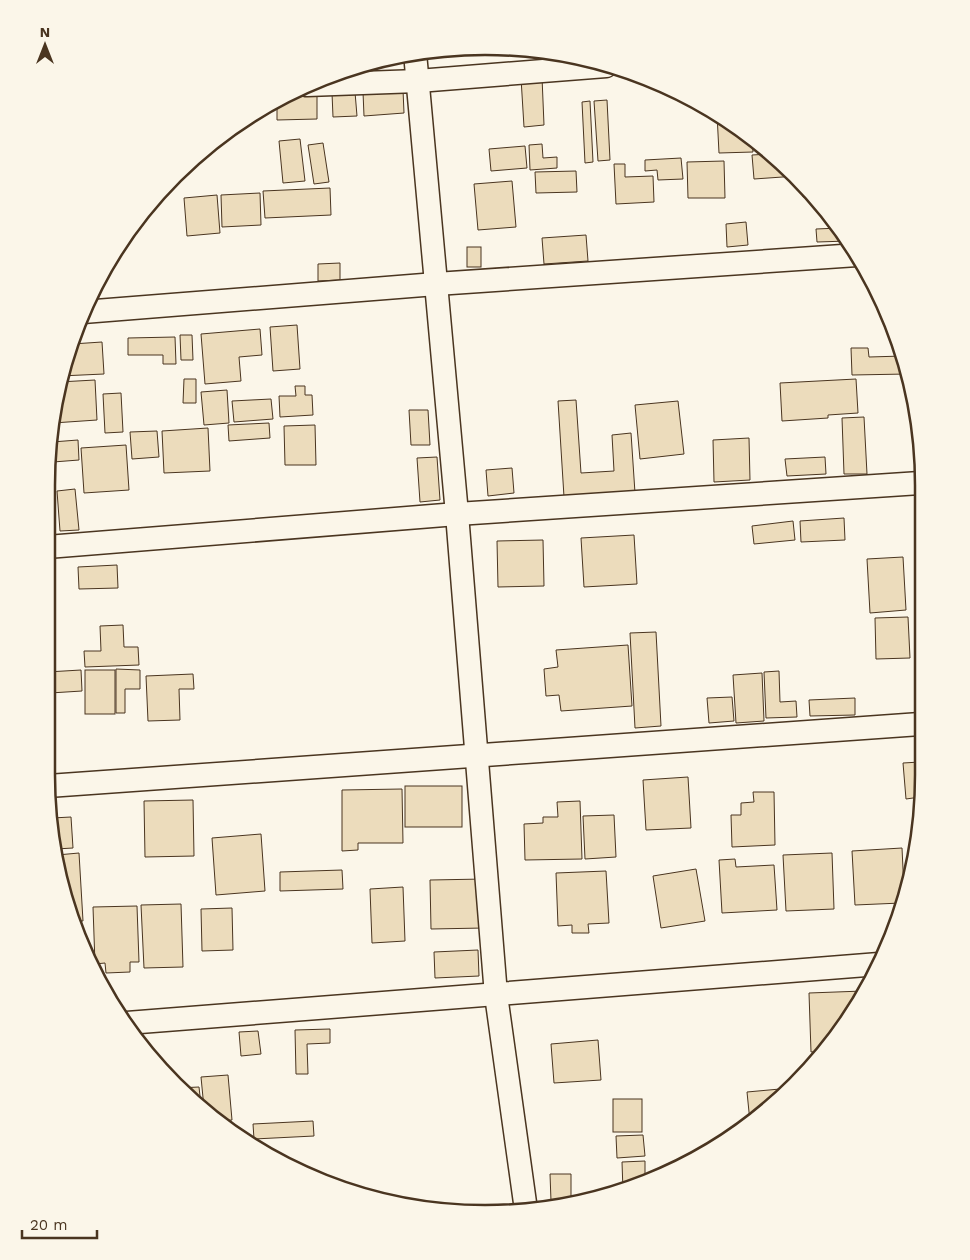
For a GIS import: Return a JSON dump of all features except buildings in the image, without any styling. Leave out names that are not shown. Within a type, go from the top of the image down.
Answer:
[{"type":"street","points":[[416,61],[457,514],[496,995],[525,1203]]},
{"type":"street","points":[[331,84],[418,80],[586,67]]},
{"type":"street","points":[[92,311],[436,284],[849,256]]},
{"type":"street","points":[[55,546],[457,514],[915,483]]},
{"type":"street","points":[[55,785],[915,724]]},
{"type":"street","points":[[133,1023],[871,965]]}]
